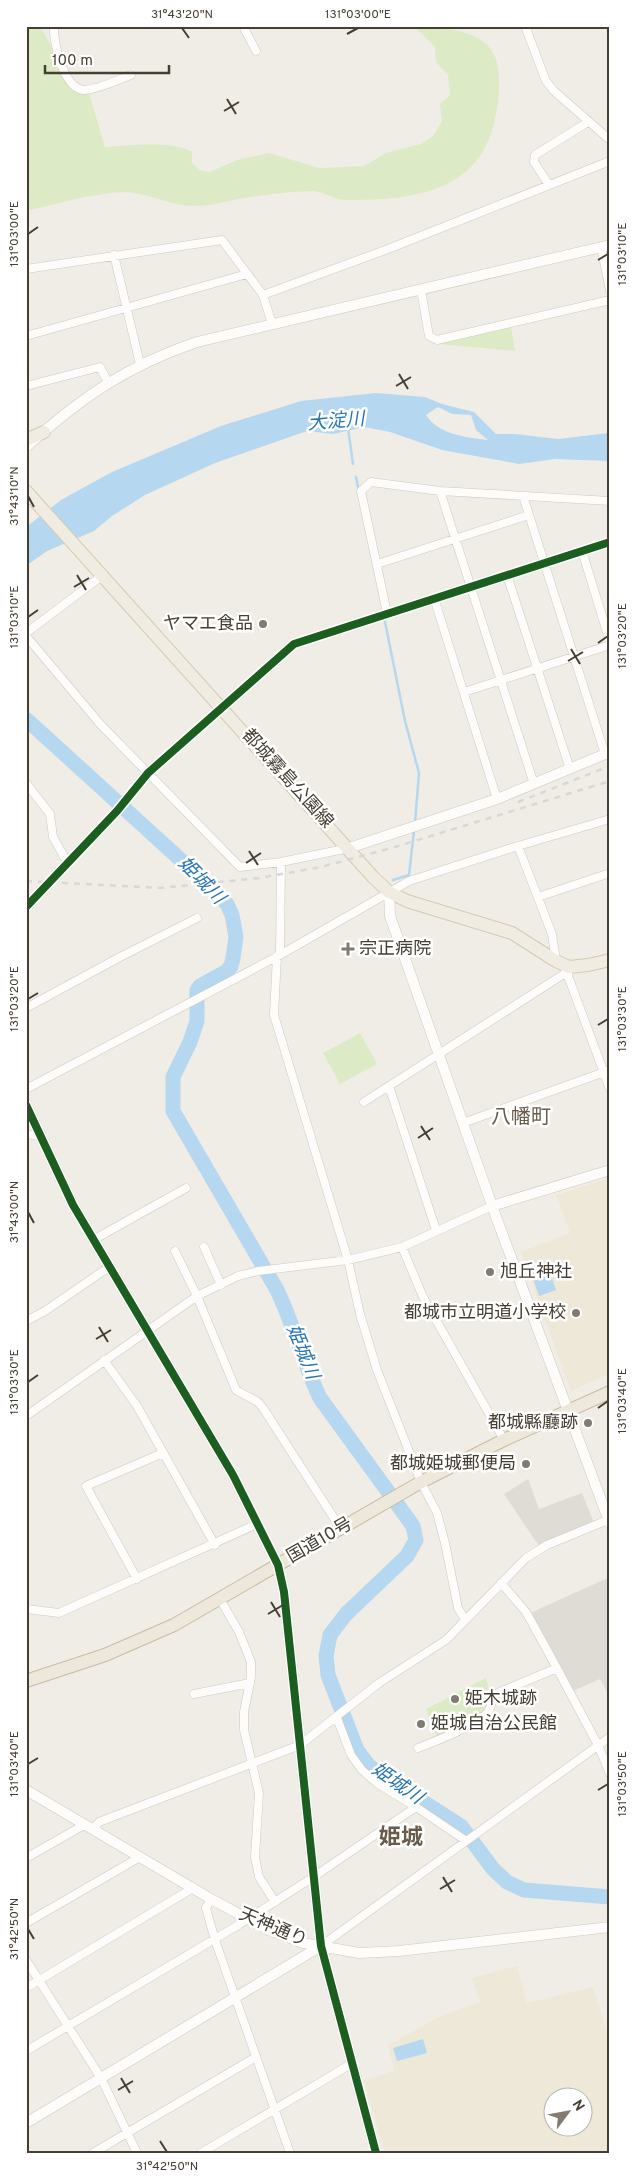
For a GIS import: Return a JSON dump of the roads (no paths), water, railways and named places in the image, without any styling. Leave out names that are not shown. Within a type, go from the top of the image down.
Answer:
[{"type":"highway","name":"国道10号","points":[[26,1680],[139,1642],[174,1625],[421,1482],[504,1440],[610,1392]]},
{"type":"main road","points":[[26,440],[44,432]]},
{"type":"main road","name":"都城霧島公園線","points":[[26,491],[389,892],[407,901],[512,933],[556,961],[569,967]]},
{"type":"main road","points":[[569,967],[588,966],[610,960]]},
{"type":"street","points":[[54,26],[55,48],[71,83],[76,88],[85,90],[131,75]]},
{"type":"street","points":[[243,26],[256,51]]},
{"type":"street","points":[[525,26],[546,81],[554,91],[610,140]]},
{"type":"street","points":[[548,185],[534,162],[535,156],[588,122]]},
{"type":"street","points":[[263,295],[610,162]]},
{"type":"street","points":[[26,269],[222,240],[263,295],[272,324]]},
{"type":"street","points":[[26,448],[108,382],[140,364],[197,342],[605,246],[610,290]]},
{"type":"street","points":[[114,255],[140,364]]},
{"type":"street","points":[[26,336],[128,309],[247,274]]},
{"type":"street","points":[[421,290],[429,336],[437,340],[610,300]]},
{"type":"street","points":[[26,386],[100,367],[108,382]]},
{"type":"street","points":[[384,614],[377,564],[361,491],[371,482],[440,490],[610,500]]},
{"type":"street","points":[[440,490],[534,784]]},
{"type":"street","points":[[101,573],[26,635],[101,725],[240,867],[281,862],[349,848],[414,828],[497,799],[607,753],[574,657],[523,496]]},
{"type":"street","points":[[377,564],[529,515]]},
{"type":"street","points":[[26,907],[117,811],[148,773],[294,644],[610,542]]},
{"type":"street","points":[[464,692],[610,644],[582,551]]},
{"type":"street","points":[[507,575],[570,769]]},
{"type":"street","points":[[434,598],[497,799]]},
{"type":"street","points":[[26,783],[50,814],[54,837],[67,862]]},
{"type":"street","points":[[26,1089],[279,955],[409,881],[610,819]]},
{"type":"street","points":[[518,846],[552,934],[556,961]]},
{"type":"street","points":[[281,862],[279,955],[274,1015],[348,1260],[360,1314],[377,1370],[421,1482],[437,1513],[458,1608],[465,1620]]},
{"type":"street","points":[[538,898],[610,873]]},
{"type":"street","points":[[26,1858],[99,1822],[300,1745],[379,1683],[446,1640],[526,1558],[547,1545],[609,1521],[566,1411],[390,916],[389,892]]},
{"type":"street","points":[[26,1008],[197,918]]},
{"type":"street","points":[[364,1102],[564,974],[569,967]]},
{"type":"street","points":[[569,967],[568,976],[607,1072],[610,1089]]},
{"type":"street","points":[[464,1123],[607,1072]]},
{"type":"street","points":[[389,1086],[436,1230]]},
{"type":"street","points":[[26,1106],[73,1205],[108,1268],[233,1475],[278,1565],[284,1592],[320,1946],[376,2153]]},
{"type":"street","points":[[26,1134],[40,1136]]},
{"type":"street","points":[[26,1416],[197,1296],[238,1276],[258,1271],[348,1260],[402,1247],[492,1206],[610,1170]]},
{"type":"street","points":[[93,1240],[186,1188]]},
{"type":"street","points":[[204,1247],[221,1285]]},
{"type":"street","points":[[402,1247],[423,1297],[504,1440]]},
{"type":"street","points":[[175,1251],[197,1296],[236,1390],[258,1402],[263,1408],[341,1529]]},
{"type":"street","points":[[26,1321],[45,1311],[108,1268]]},
{"type":"street","points":[[104,1360],[137,1406],[215,1544]]},
{"type":"street","points":[[137,1579],[86,1486],[163,1453]]},
{"type":"street","points":[[26,1609],[59,1613],[257,1524]]},
{"type":"street","points":[[501,1583],[526,1612],[598,1745],[610,1774]]},
{"type":"street","points":[[220,1599],[240,1632],[251,1662],[250,1682],[244,1712],[244,1730],[259,1794],[255,1857],[259,1877],[275,1902]]},
{"type":"street","points":[[418,1748],[454,1733],[487,1714],[491,1708],[493,1695],[557,1668]]},
{"type":"street","points":[[194,1694],[250,1682]]},
{"type":"street","points":[[337,1717],[351,1755],[362,1770],[378,1784],[465,1840]]},
{"type":"street","points":[[26,2123],[320,1946],[478,1830],[610,1737]]},
{"type":"street","name":"天神通り","points":[[27,1792],[210,1899],[295,1941],[359,1953],[399,1951],[610,1927]]},
{"type":"street","points":[[26,2051],[215,1940],[312,1878],[416,1807]]},
{"type":"street","points":[[26,1923],[140,1857]]},
{"type":"street","points":[[26,1988],[193,1888]]},
{"type":"street","points":[[210,1899],[206,1908],[215,1940],[290,2153]]},
{"type":"street","points":[[26,1960],[101,2078],[137,2153]]},
{"type":"street","points":[[93,2153],[256,2057]]},
{"type":"street","points":[[201,2153],[351,2064]]},
{"type":"water","name":"大淀川","points":[[376,393],[425,397],[442,404],[474,412],[496,434],[515,434],[558,439],[609,433],[610,461],[555,459],[519,464],[442,450],[390,432],[364,427],[333,434],[307,431],[215,463],[145,495],[112,516],[94,531],[47,551],[26,566],[26,527],[61,500],[112,472],[221,426],[301,401]],"holes":[[[438,407],[452,414],[471,415],[476,430],[488,440],[462,436],[446,431],[431,422],[426,415]]]},
{"type":"water","points":[[546,1261],[556,1290],[539,1296],[529,1267]]},
{"type":"water","points":[[423,2039],[427,2053],[397,2061],[393,2048]]},
{"type":"waterway","name":"大淀川","points":[[348,428],[353,464]]},
{"type":"waterway","points":[[356,477],[359,492]]},
{"type":"waterway","points":[[384,617],[405,721],[419,773],[415,823]]},
{"type":"waterway","name":"姫城川","points":[[26,719],[215,891],[227,904],[232,915],[236,937],[231,966],[227,971],[200,986],[197,990],[197,1021],[190,1042],[173,1077],[173,1111],[277,1290],[320,1398],[413,1526],[416,1540],[407,1556],[346,1614],[330,1635],[326,1656],[328,1675],[357,1750],[369,1766],[461,1826],[493,1869],[507,1882],[524,1890],[610,1897]]},
{"type":"waterway","points":[[393,880],[409,875],[414,831]]},
{"type":"railway","points":[[518,802],[610,766]]},
{"type":"railway","points":[[26,881],[161,888],[259,878],[321,867],[395,847],[610,781]]},
{"type":"place","name":"ヤマエ食品","points":[[263,624]]},
{"type":"place","name":"宗正病院","points":[[348,949]]},
{"type":"place","name":"旭丘神社","points":[[490,1272]]},
{"type":"place","name":"都城市立明道小学校","points":[[576,1313]]},
{"type":"place","name":"都城縣廳跡","points":[[588,1423]]},
{"type":"place","name":"都城姫城郵便局","points":[[526,1464]]},
{"type":"place","name":"姫木城跡","points":[[455,1699]]},
{"type":"place","name":"姫城自治公民館","points":[[421,1724]]},
{"type":"district","name":"八幡町","points":[[521,1118]]},
{"type":"district","name":"姫城","points":[[401,1838]]}]
